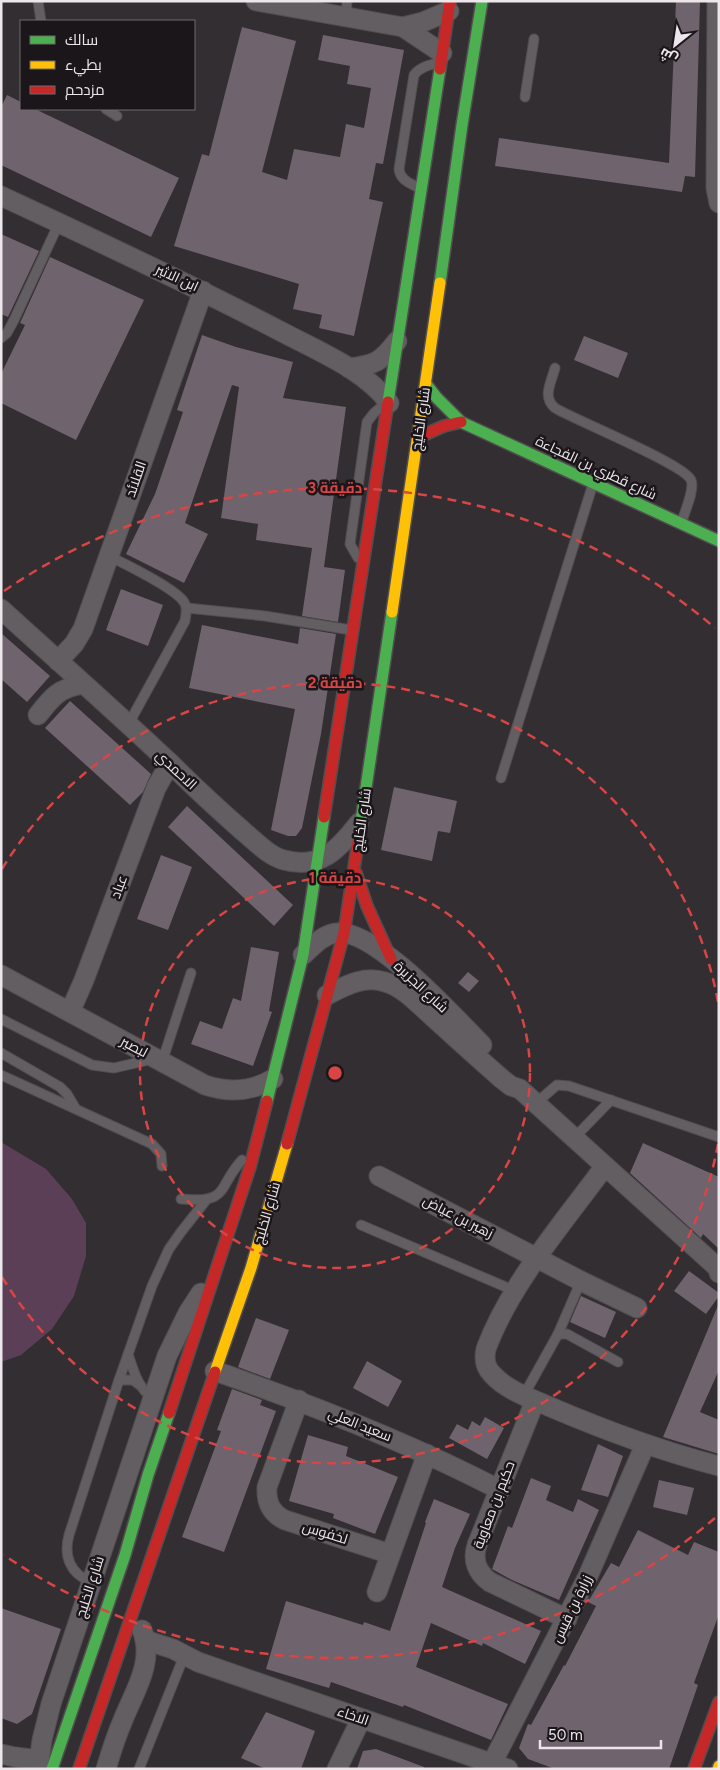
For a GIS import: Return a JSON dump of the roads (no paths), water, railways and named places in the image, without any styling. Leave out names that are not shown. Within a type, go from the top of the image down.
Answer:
[{"type":"main road","name":"شارع الخليج","points":[[79,1769],[251,1268],[344,933],[363,818],[462,125],[482,1]]},
{"type":"main road","name":"شارع الخليج","points":[[46,1766],[125,1555],[148,1475],[216,1274],[255,1148],[303,954],[319,860],[449,6]]},
{"type":"main road","name":"شارع قطري بن الفجاءة","points":[[426,384],[461,422],[719,540]]},
{"type":"main road","points":[[418,437],[444,426],[461,422]]},
{"type":"main road","points":[[355,870],[367,906],[391,959]]},
{"type":"main road","points":[[694,1769],[719,1702]]},
{"type":"street","points":[[256,1],[347,9],[403,27],[441,57]]},
{"type":"street","points":[[718,1],[716,188],[719,203]]},
{"type":"street","points":[[403,27],[423,22],[449,6]]},
{"type":"street","name":"ابن الاثير","points":[[1,196],[203,291],[350,368],[381,391],[389,403]]},
{"type":"street","name":"القلائد","points":[[58,661],[74,644],[84,628],[203,291]]},
{"type":"street","points":[[350,368],[376,363],[385,356],[399,338]]},
{"type":"street","name":"الاحمدي","points":[[1,609],[226,816],[282,860],[306,863],[319,860],[338,848],[363,818]]},
{"type":"street","points":[[54,695],[58,661]]},
{"type":"street","points":[[38,715],[54,695],[68,687],[82,684]]},
{"type":"street","name":"عباد","points":[[70,1012],[84,980],[159,781],[170,763]]},
{"type":"street","points":[[303,954],[325,936],[344,933]]},
{"type":"street","name":"شارع الجزيرة","points":[[344,933],[367,942],[413,977],[509,1072],[520,1088],[719,1268],[719,1273]]},
{"type":"street","name":"لبصير","points":[[1,975],[205,1085],[224,1090],[244,1090],[255,1088],[273,1079]]},
{"type":"street","name":"شارع الجزيرة","points":[[327,995],[350,984],[362,981],[384,981],[395,986],[502,1079],[511,1086],[520,1088]]},
{"type":"street","points":[[605,1166],[515,1291],[496,1326],[485,1355],[487,1367],[494,1376],[536,1401],[645,1445],[719,1466]]},
{"type":"street","name":"زهير بن عياض","points":[[379,1176],[637,1308]]},
{"type":"street","name":"شارع الخليج","points":[[46,1766],[51,1704],[91,1582],[147,1392],[177,1334],[197,1300],[216,1274]]},
{"type":"street","name":"سعيد العلي","points":[[215,1371],[350,1420],[427,1454],[500,1490]]},
{"type":"street","name":"لخفوس","points":[[299,1400],[267,1487],[270,1507],[279,1517],[285,1520],[390,1554]]},
{"type":"street","name":"حكيم بن معاوية","points":[[536,1401],[475,1551],[475,1557],[477,1569],[490,1582],[567,1619]]},
{"type":"street","name":"زرارة بن قيس","points":[[497,1767],[608,1533],[645,1445]]},
{"type":"street","points":[[377,1592],[427,1454]]},
{"type":"street","points":[[106,1769],[122,1721],[144,1670],[146,1660],[145,1640],[140,1626],[132,1613]]},
{"type":"street","name":"الاخاء","points":[[145,1640],[173,1649],[190,1662]]},
{"type":"street","name":"الاخاء","points":[[144,1670],[160,1661],[190,1662],[497,1767]]},
{"type":"street","points":[[337,1769],[361,1719]]},
{"type":"street","points":[[1,1754],[46,1766]]},
{"type":"lane","points":[[38,1],[41,20]]},
{"type":"lane","points":[[525,97],[534,40]]},
{"type":"lane","points":[[421,189],[403,179],[399,172],[403,140],[414,75],[417,70],[441,57]]},
{"type":"lane","points":[[108,110],[117,116]]},
{"type":"lane","points":[[1,338],[7,333],[14,320],[59,223]]},
{"type":"lane","points":[[555,368],[548,398],[550,404],[670,463],[689,476],[692,483],[691,490],[681,524]]},
{"type":"lane","points":[[364,566],[353,553],[350,544],[367,422],[374,412],[389,403]]},
{"type":"lane","points":[[501,778],[593,484]]},
{"type":"lane","points":[[109,556],[161,584],[182,599],[187,608],[186,621],[128,725]]},
{"type":"lane","points":[[187,608],[265,616],[354,631]]},
{"type":"lane","points":[[1,1019],[92,1065],[103,1067],[124,1066],[159,1060],[191,973]]},
{"type":"lane","points":[[1,1054],[60,1087],[67,1094],[76,1109]]},
{"type":"lane","points":[[1,1075],[152,1144],[161,1154],[162,1166]]},
{"type":"lane","points":[[536,1103],[552,1088],[562,1085],[719,1137]]},
{"type":"lane","points":[[575,1137],[611,1100]]},
{"type":"lane","points":[[91,1582],[84,1579],[71,1568],[66,1543],[119,1380],[160,1267],[181,1232],[207,1200],[219,1193],[238,1164],[255,1148]]},
{"type":"lane","points":[[181,1200],[207,1200]]},
{"type":"lane","points":[[361,1225],[515,1291]]},
{"type":"lane","points":[[536,1401],[558,1334],[581,1281]]},
{"type":"lane","points":[[558,1334],[567,1334],[618,1362]]},
{"type":"lane","points":[[128,1354],[147,1392]]},
{"type":"lane","points":[[119,1380],[133,1380],[147,1392]]},
{"type":"lane","points":[[139,1769],[190,1662]]}]
